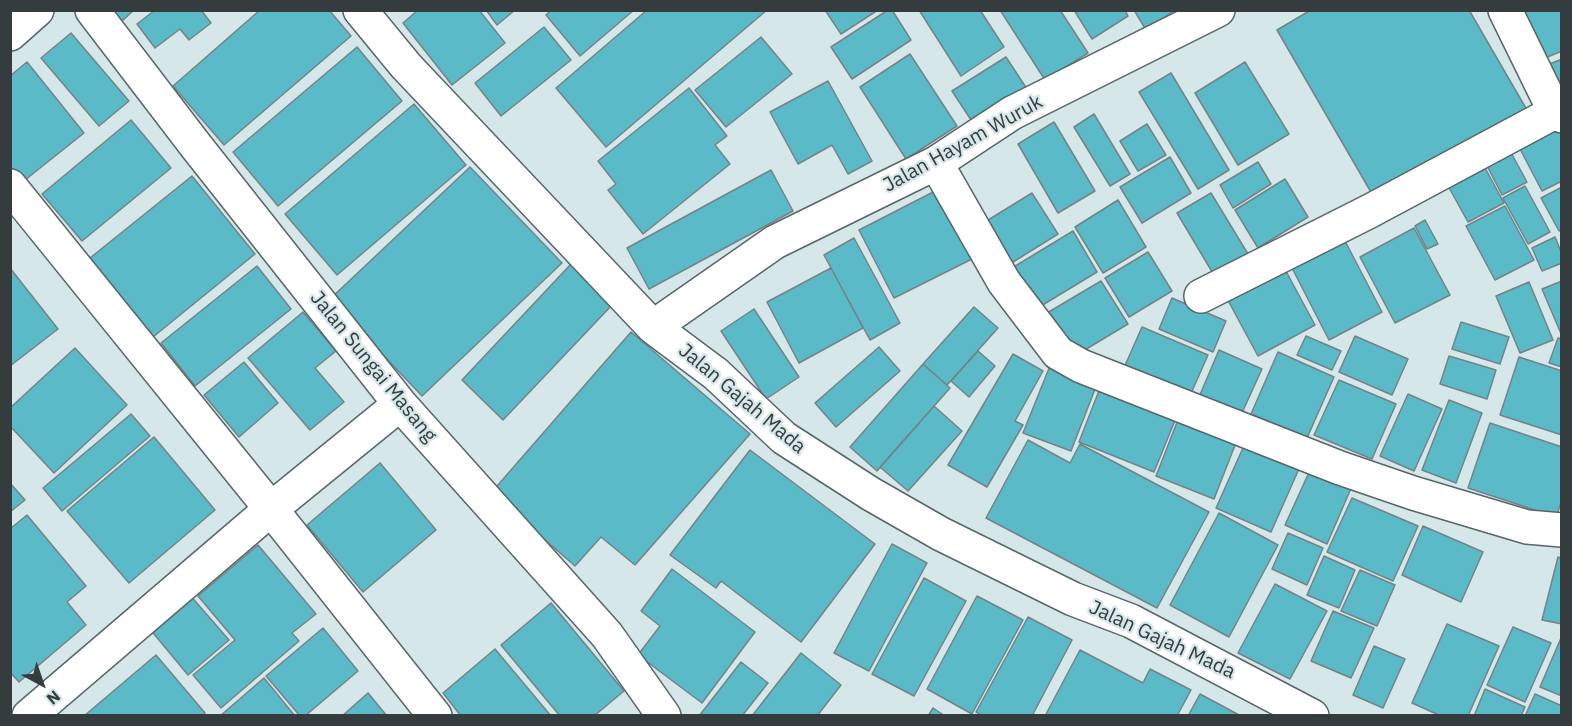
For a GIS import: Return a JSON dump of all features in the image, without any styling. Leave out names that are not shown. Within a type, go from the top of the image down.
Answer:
[{"type":"street","points":[[10,34],[37,10]]},
{"type":"street","name":"Jalan Sungai Masang","points":[[92,10],[196,146],[400,404],[606,635],[664,716]]},
{"type":"street","name":"Jalan Gajah Mada","points":[[360,10],[406,66],[653,327],[716,374],[784,438],[871,494],[941,534],[1073,599],[1131,621],[1312,716]]},
{"type":"street","name":"Jalan Hayam Wuruk","points":[[653,327],[775,242],[936,163],[1012,113],[1218,10]]},
{"type":"street","points":[[1201,296],[1558,114],[1505,10]]},
{"type":"street","points":[[936,163],[1004,282],[1058,352],[1081,366],[1341,468],[1413,493],[1527,527],[1562,530]]},
{"type":"street","points":[[10,186],[435,716]]},
{"type":"street","points":[[28,716],[271,509],[400,404]]},
{"type":"building","points":[[111,10],[134,10],[121,22]]},
{"type":"building","points":[[155,10],[201,10],[211,23],[189,40],[180,29],[155,48],[137,24]]},
{"type":"building","points":[[260,10],[329,10],[351,36],[224,145],[173,86]]},
{"type":"building","points":[[418,10],[479,10],[505,43],[452,85],[403,23]]},
{"type":"building","points":[[486,10],[515,10],[497,25]]},
{"type":"building","points":[[551,10],[634,10],[580,56],[546,15]]},
{"type":"building","points":[[647,10],[767,10],[606,147],[556,88]]},
{"type":"building","points":[[825,10],[878,10],[841,34]]},
{"type":"building","points":[[888,10],[892,10],[911,40],[852,79],[831,47]]},
{"type":"building","points":[[919,10],[980,10],[1004,47],[961,76]]},
{"type":"building","points":[[1000,10],[1060,10],[1088,53],[1045,80]]},
{"type":"building","points":[[1074,10],[1125,10],[1128,16],[1092,39]]},
{"type":"building","points":[[1134,10],[1175,10],[1146,30]]},
{"type":"building","points":[[1311,10],[1469,10],[1527,110],[1375,199],[1277,30]]},
{"type":"building","points":[[1523,10],[1562,10],[1562,51],[1545,58]]},
{"type":"building","points":[[544,27],[571,60],[501,116],[475,83]]},
{"type":"building","points":[[71,33],[129,101],[99,126],[41,58]]},
{"type":"building","points":[[761,37],[792,74],[726,127],[695,90]]},
{"type":"building","points":[[357,47],[402,101],[278,206],[233,152]]},
{"type":"building","points":[[910,54],[957,126],[906,159],[860,87]]},
{"type":"building","points":[[1006,57],[1029,92],[975,126],[952,91]]},
{"type":"building","points":[[1562,59],[1562,96],[1547,65]]},
{"type":"building","points":[[27,62],[84,133],[20,184],[10,172],[10,76]]},
{"type":"building","points":[[1245,62],[1289,134],[1238,165],[1195,93]]},
{"type":"building","points":[[1171,73],[1229,170],[1198,189],[1139,92]]},
{"type":"building","points":[[828,81],[872,161],[848,174],[832,145],[798,164],[770,112]]},
{"type":"building","points":[[689,88],[727,136],[715,145],[730,164],[643,234],[608,190],[616,184],[598,161]]},
{"type":"building","points":[[414,104],[466,165],[337,275],[285,214]]},
{"type":"building","points":[[1094,114],[1130,174],[1110,186],[1074,127]]},
{"type":"building","points":[[131,120],[171,168],[82,241],[42,194]]},
{"type":"building","points":[[1054,122],[1095,191],[1058,213],[1018,144]]},
{"type":"building","points":[[1147,124],[1166,155],[1138,171],[1120,141]]},
{"type":"building","points":[[1562,126],[1562,181],[1542,191],[1520,149]]},
{"type":"building","points":[[1509,149],[1527,182],[1502,195],[1485,162]]},
{"type":"building","points":[[1170,157],[1191,193],[1142,223],[1120,187]]},
{"type":"building","points":[[1258,162],[1271,184],[1233,208],[1220,185]]},
{"type":"building","points":[[1483,164],[1504,203],[1468,222],[1447,184]]},
{"type":"building","points":[[470,167],[562,263],[422,396],[330,299]]},
{"type":"building","points":[[771,170],[793,211],[649,289],[627,248]]},
{"type":"building","points":[[192,176],[255,254],[153,337],[90,258]]},
{"type":"building","points":[[1285,179],[1308,217],[1258,248],[1235,210]]},
{"type":"building","points":[[1525,186],[1550,232],[1528,244],[1503,198]]},
{"type":"building","points":[[1562,187],[1562,230],[1559,231],[1541,198]]},
{"type":"building","points":[[941,188],[976,257],[894,298],[859,230]]},
{"type":"building","points":[[1032,193],[1058,234],[1005,267],[980,225]]},
{"type":"building","points":[[1211,193],[1248,254],[1214,275],[1177,213]]},
{"type":"building","points":[[1118,200],[1146,247],[1103,273],[1075,227]]},
{"type":"building","points":[[1505,206],[1534,260],[1495,280],[1466,226]]},
{"type":"building","points":[[1425,220],[1438,244],[1427,249],[1415,226]]},
{"type":"building","points":[[1414,228],[1450,295],[1395,323],[1360,257]]},
{"type":"building","points":[[1073,231],[1097,272],[1036,309],[1012,268]]},
{"type":"building","points":[[1555,237],[1562,254],[1562,263],[1542,271],[1532,248]]},
{"type":"building","points":[[854,238],[900,323],[870,340],[824,255]]},
{"type":"building","points":[[1344,239],[1382,312],[1329,340],[1291,266]]},
{"type":"building","points":[[1148,252],[1172,291],[1129,317],[1105,278]]},
{"type":"building","points":[[1281,262],[1315,325],[1258,356],[1224,293]]},
{"type":"building","points":[[571,264],[613,304],[503,420],[462,380]]},
{"type":"building","points":[[257,266],[291,309],[195,386],[161,343]]},
{"type":"building","points":[[10,268],[58,329],[10,366]]},
{"type":"building","points":[[831,268],[863,328],[799,363],[767,302]]},
{"type":"building","points":[[1101,281],[1128,324],[1073,357],[1047,313]]},
{"type":"building","points":[[1562,281],[1562,336],[1542,289]]},
{"type":"building","points":[[1529,282],[1553,340],[1520,353],[1496,296]]},
{"type":"building","points":[[1172,298],[1226,321],[1213,352],[1159,329]]},
{"type":"building","points":[[974,307],[998,328],[947,385],[923,364]]},
{"type":"building","points":[[754,309],[799,377],[766,399],[721,331]]},
{"type":"building","points":[[303,312],[336,351],[315,368],[344,402],[310,430],[248,358]]},
{"type":"building","points":[[1461,322],[1509,337],[1500,364],[1452,349]]},
{"type":"building","points":[[1142,327],[1208,355],[1189,398],[1123,370]]},
{"type":"building","points":[[631,332],[750,434],[635,565],[601,537],[575,566],[491,493]]},
{"type":"building","points":[[1306,336],[1341,351],[1332,370],[1297,355]]},
{"type":"building","points":[[1355,336],[1408,359],[1392,395],[1339,372]]},
{"type":"building","points":[[1558,338],[1562,339],[1562,367],[1549,363]]},
{"type":"building","points":[[879,347],[900,371],[836,427],[815,403]]},
{"type":"building","points":[[75,348],[127,405],[54,473],[10,426],[10,408]]},
{"type":"building","points":[[1219,350],[1262,369],[1241,415],[1199,397]]},
{"type":"building","points":[[978,351],[995,366],[969,397],[951,381]]},
{"type":"building","points":[[1278,352],[1334,377],[1307,438],[1251,414]]},
{"type":"building","points":[[1013,354],[1043,371],[1015,421],[1023,425],[987,487],[948,465]]},
{"type":"building","points":[[1449,356],[1496,370],[1487,399],[1440,384]]},
{"type":"building","points":[[1519,357],[1562,371],[1562,435],[1500,415]]},
{"type":"building","points":[[1052,361],[1099,379],[1071,451],[1023,433]]},
{"type":"building","points":[[244,362],[278,403],[239,437],[204,395]]},
{"type":"building","points":[[923,364],[950,388],[877,471],[850,447]]},
{"type":"building","points":[[1339,380],[1396,404],[1372,459],[1314,435]]},
{"type":"building","points":[[1102,383],[1178,413],[1154,472],[1079,442]]},
{"type":"building","points":[[1408,394],[1442,409],[1414,471],[1380,456]]},
{"type":"building","points":[[1449,400],[1482,413],[1456,483],[1422,470]]},
{"type":"building","points":[[934,406],[962,431],[908,491],[880,467]]},
{"type":"building","points":[[1181,412],[1239,435],[1214,499],[1156,476]]},
{"type":"building","points":[[131,414],[150,436],[62,511],[43,488]]},
{"type":"building","points":[[1490,423],[1562,447],[1562,500],[1556,517],[1468,488]]},
{"type":"building","points":[[154,437],[215,510],[129,583],[67,511]]},
{"type":"building","points":[[1247,439],[1302,462],[1271,532],[1216,508]]},
{"type":"building","points":[[1028,440],[1070,463],[1080,444],[1209,512],[1157,608],[986,518]]},
{"type":"building","points":[[750,450],[875,544],[801,642],[721,581],[716,588],[670,555]]},
{"type":"building","points":[[380,463],[436,530],[363,592],[307,525]]},
{"type":"building","points":[[1311,468],[1352,486],[1327,544],[1285,525]]},
{"type":"building","points":[[10,483],[25,500],[10,512]]},
{"type":"building","points":[[1352,498],[1418,526],[1393,581],[1327,552]]},
{"type":"building","points":[[1219,513],[1278,545],[1229,637],[1170,605]]},
{"type":"building","points":[[27,515],[86,586],[67,602],[86,625],[19,682],[10,672],[10,529]]},
{"type":"building","points":[[1423,526],[1483,552],[1461,602],[1402,575]]},
{"type":"building","points":[[1288,533],[1323,548],[1307,585],[1272,569]]},
{"type":"building","points":[[892,544],[927,563],[869,671],[834,653]]},
{"type":"building","points":[[258,545],[316,614],[292,633],[299,641],[221,708],[193,675],[235,640],[198,596]]},
{"type":"building","points":[[1324,556],[1355,570],[1339,608],[1307,595]]},
{"type":"building","points":[[1558,557],[1562,558],[1562,624],[1542,620]]},
{"type":"building","points":[[672,569],[755,632],[702,703],[638,655],[660,626],[641,611]]},
{"type":"building","points":[[1360,570],[1395,585],[1377,626],[1341,611]]},
{"type":"building","points":[[924,578],[966,601],[914,696],[872,674]]},
{"type":"building","points":[[1275,584],[1327,611],[1290,679],[1238,653]]},
{"type":"building","points":[[189,594],[229,640],[188,675],[149,628]]},
{"type":"building","points":[[977,596],[1023,620],[972,714],[927,689]]},
{"type":"building","points":[[551,603],[624,691],[594,716],[560,716],[501,645]]},
{"type":"building","points":[[1333,611],[1374,628],[1351,678],[1311,661]]},
{"type":"building","points":[[1028,617],[1072,640],[1032,716],[982,716],[976,712]]},
{"type":"building","points":[[1447,624],[1499,646],[1468,716],[1441,716],[1412,703]]},
{"type":"building","points":[[1513,627],[1551,643],[1525,702],[1487,685]]},
{"type":"building","points":[[323,628],[358,671],[305,716],[300,716],[266,676]]},
{"type":"building","points":[[1562,638],[1562,696],[1540,687]]},
{"type":"building","points":[[1374,646],[1405,659],[1383,708],[1353,695]]},
{"type":"building","points":[[495,649],[551,716],[461,716],[443,693]]},
{"type":"building","points":[[1080,650],[1143,683],[1150,669],[1191,690],[1177,716],[1045,716]]},
{"type":"building","points":[[801,653],[841,685],[817,716],[752,716]]},
{"type":"building","points":[[156,655],[205,713],[202,716],[84,716]]},
{"type":"building","points":[[741,662],[768,683],[742,716],[699,716]]},
{"type":"building","points":[[264,678],[295,716],[220,716]]},
{"type":"building","points":[[1485,689],[1525,707],[1521,716],[1474,716]]},
{"type":"building","points":[[368,693],[387,716],[342,716]]},
{"type":"building","points":[[1200,694],[1241,716],[1188,716]]},
{"type":"building","points":[[1535,694],[1562,706],[1562,716],[1525,716]]},
{"type":"building","points":[[933,708],[945,716],[928,716]]}]
